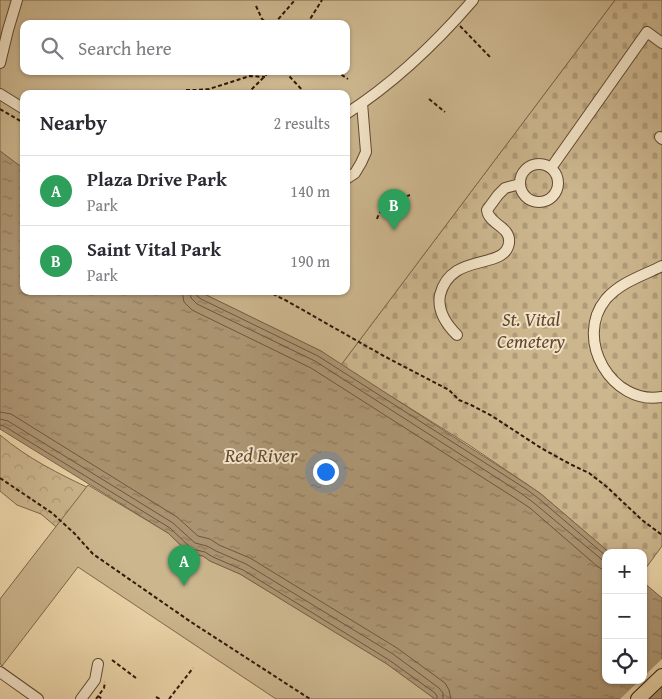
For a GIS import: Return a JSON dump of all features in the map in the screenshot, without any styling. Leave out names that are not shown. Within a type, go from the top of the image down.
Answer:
[{"type":"main road","points":[[638,699],[662,676]]},
{"type":"street","points":[[0,63],[17,0]]},
{"type":"street","points":[[350,111],[392,80],[428,48],[473,0]]},
{"type":"street","points":[[551,168],[648,32],[662,43]]},
{"type":"street","points":[[0,94],[20,106]]},
{"type":"street","points":[[350,176],[355,173],[366,152],[362,103]]},
{"type":"street","points":[[533,164],[545,164],[551,168],[558,178],[557,191],[548,200],[542,202],[530,200],[521,190],[520,178],[523,172],[533,164]]},
{"type":"street","points":[[457,335],[443,317],[439,300],[441,292],[447,278],[453,273],[467,265],[498,257],[507,248],[509,243],[508,235],[488,215],[487,210],[505,188],[520,184]]},
{"type":"street","points":[[662,266],[619,287],[600,309],[595,321],[594,334],[595,348],[606,374],[629,392],[642,398],[662,397]]},
{"type":"street","points":[[81,699],[95,680],[98,664]]},
{"type":"street","points":[[0,672],[38,699]]},
{"type":"path","points":[[278,20],[295,0]]},
{"type":"path","points":[[310,20],[322,0]]},
{"type":"path","points":[[256,6],[264,20]]},
{"type":"path","points":[[455,21],[490,57]]},
{"type":"path","points":[[289,75],[302,90]]},
{"type":"path","points":[[342,75],[348,79]]},
{"type":"path","points":[[186,90],[208,89],[250,76],[265,77]]},
{"type":"path","points":[[251,90],[265,77]]},
{"type":"path","points":[[429,99],[445,112]]},
{"type":"path","points":[[0,110],[20,121]]},
{"type":"path","points":[[377,219],[379,212],[391,203],[410,195]]},
{"type":"path","points":[[275,295],[449,390],[459,400],[492,416],[542,448],[589,473],[642,520],[662,535]]},
{"type":"path","points":[[0,478],[52,513],[74,532],[93,554],[191,622],[310,699]]},
{"type":"path","points":[[112,660],[136,678]]},
{"type":"path","points":[[169,699],[193,668]]},
{"type":"path","points":[[98,696],[102,699]]},
{"type":"path","points":[[156,697],[160,699]]},
{"type":"green space","points":[[0,0],[615,0],[341,365],[321,351],[206,295],[350,295],[350,90],[20,90],[20,166],[0,151]]},
{"type":"green space","name":"St. Vital Cemetery","points":[[615,0],[662,0],[662,546],[647,567],[647,549],[605,549],[541,494],[469,445],[341,365]]},
{"type":"green space","points":[[0,435],[32,458],[91,489],[61,531],[41,514],[17,505],[0,491]]},
{"type":"green space","points":[[88,485],[168,533],[190,554],[203,556],[240,574],[387,664],[435,699],[276,699],[78,567],[2,666],[0,663],[0,599]]},
{"type":"water","name":"Red River","points":[[0,151],[20,166],[20,295],[206,295],[321,351],[541,494],[605,549],[602,549],[602,684],[647,684],[647,585],[662,598],[662,699],[435,699],[387,664],[240,574],[203,556],[190,554],[168,533],[0,429]]},
{"type":"pier","points":[[662,659],[662,684],[647,699],[620,699],[636,684],[647,684],[647,673]]},
{"type":"place","name":"Saint Vital Park","points":[[394,230]]},
{"type":"place","name":"Plaza Drive Park","points":[[184,586]]}]
